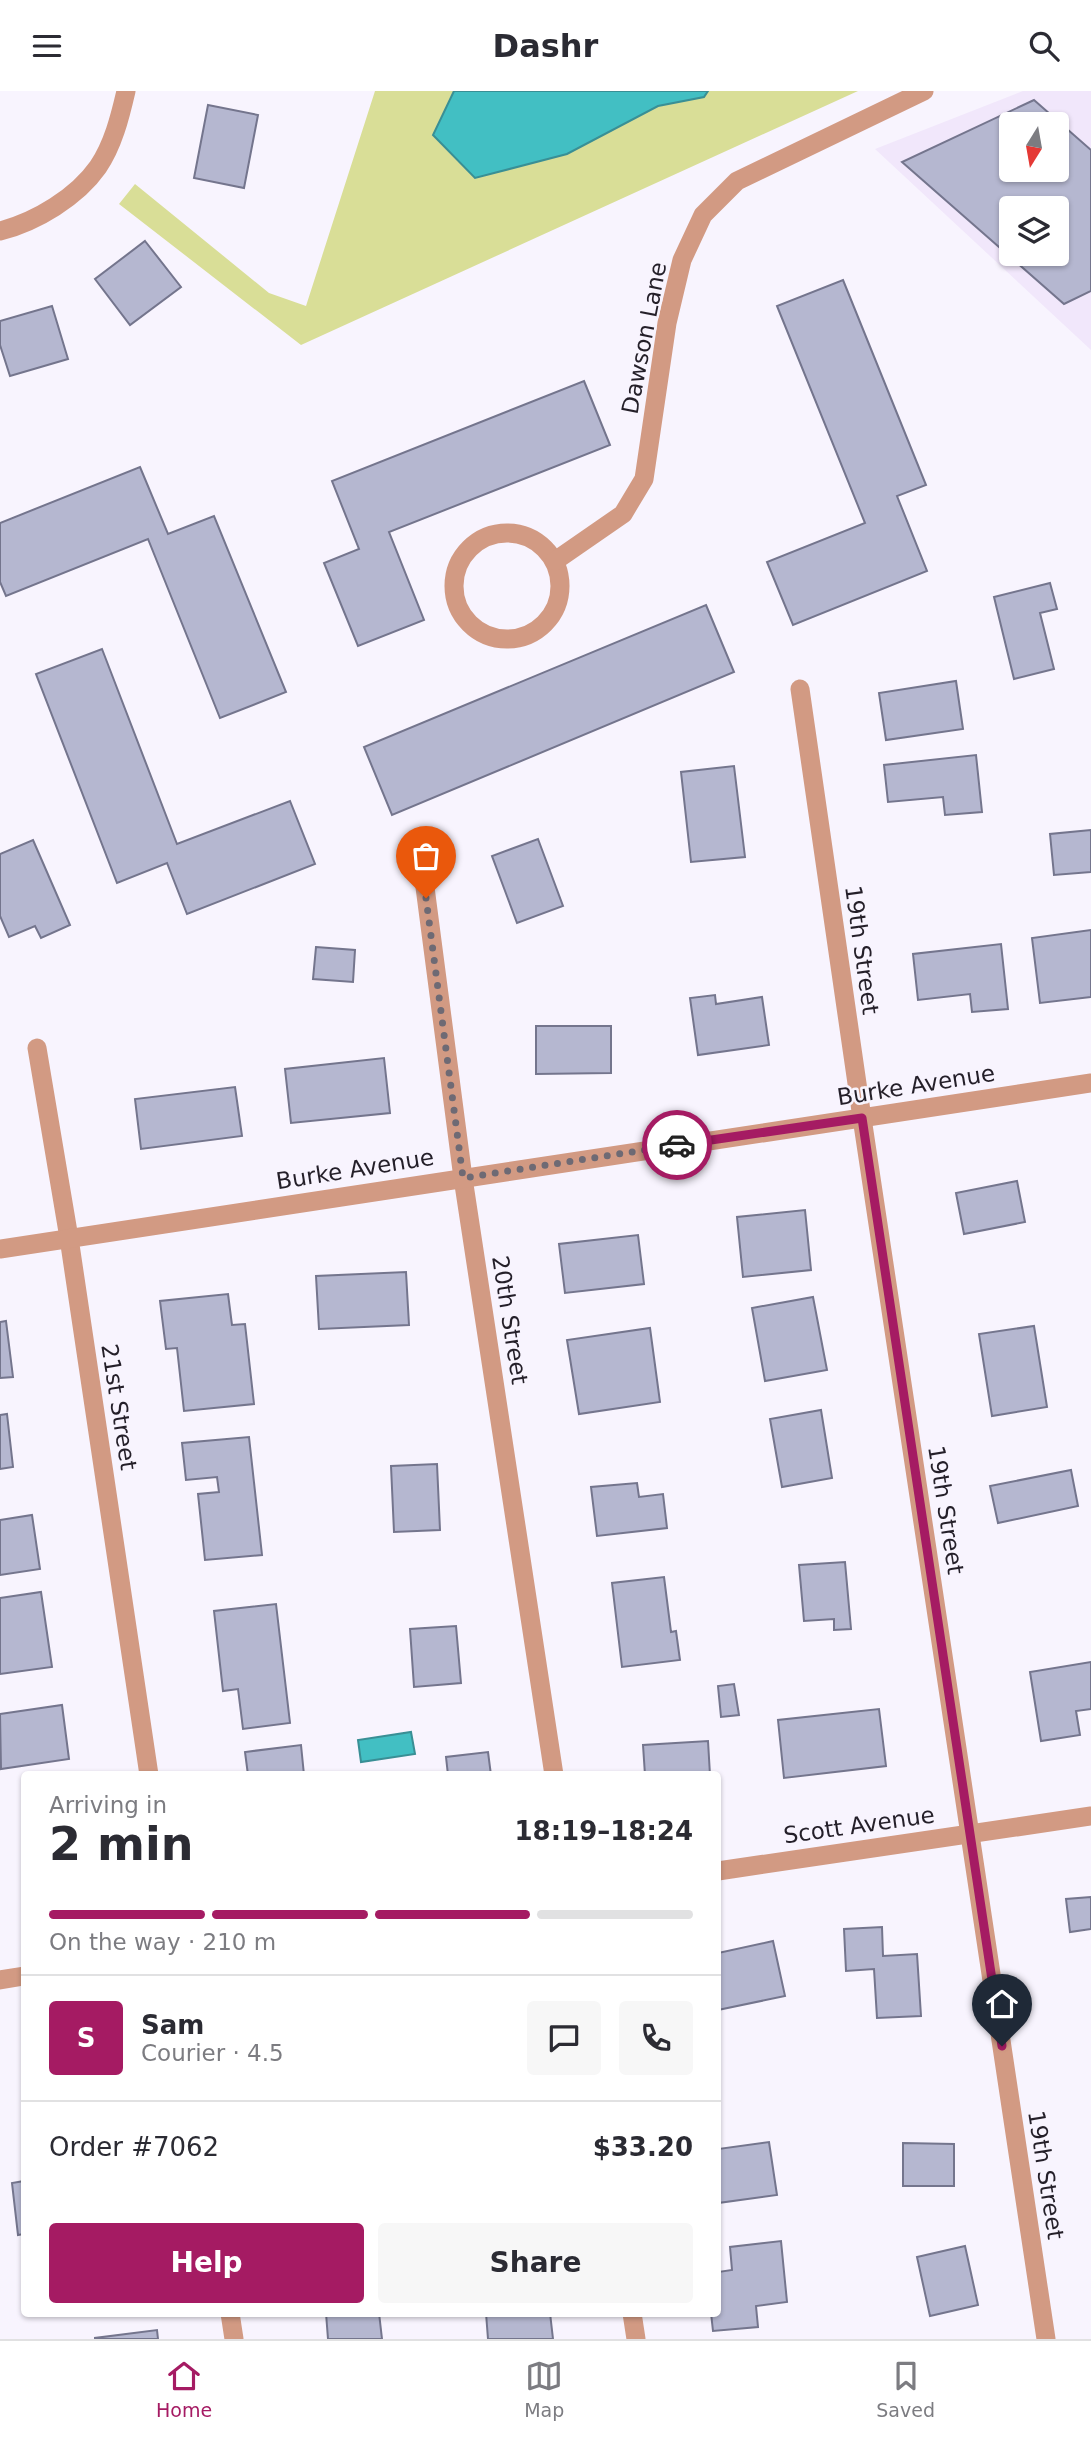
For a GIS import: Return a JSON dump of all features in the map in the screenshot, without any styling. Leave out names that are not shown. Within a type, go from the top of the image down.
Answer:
[{"type":"street","points":[[0,231],[58,206],[97,169],[110,145],[126,91]]},
{"type":"street","name":"Dawson Lane","points":[[555,561],[623,513],[644,479],[667,323],[682,260],[702,215],[737,181],[924,91]]},
{"type":"street","points":[[502,532],[523,535],[541,545],[555,561],[561,581],[558,602],[548,620],[531,633],[511,639],[491,637],[472,627],[459,610],[453,590],[456,569],[466,551],[482,538],[502,532]]},
{"type":"street","name":"19th Street","points":[[800,689],[1046,2339]]},
{"type":"street","name":"20th Street","points":[[423,872],[463,1178],[553,1771]]},
{"type":"street","name":"21st Street","points":[[37,1048],[69,1238],[148,1771]]},
{"type":"street","name":"Burke Avenue","points":[[0,1249],[1091,1083]]},
{"type":"street","name":"Scott Avenue","points":[[721,1871],[1091,1816]]},
{"type":"street","points":[[0,1980],[21,1976]]},
{"type":"street","points":[[231,2317],[234,2339]]},
{"type":"street","points":[[633,2317],[636,2339]]},
{"type":"shaded area","points":[[1023,91],[1091,91],[1091,350],[1001,266],[1069,266],[1069,196],[999,196],[999,264],[875,149]]},
{"type":"green space","points":[[375,91],[858,91],[301,345],[119,204],[135,184],[269,293],[306,306]]},
{"type":"water","points":[[454,91],[708,91],[704,97],[658,106],[567,154],[475,178],[433,135]]},
{"type":"water","points":[[411,1732],[415,1754],[361,1762],[358,1740]]},
{"type":"building","points":[[1034,100],[1048,112],[1008,112]]},
{"type":"building","points":[[208,105],[258,115],[244,188],[194,178]]},
{"type":"building","points":[[999,116],[999,182],[1069,182],[1069,131],[1091,150],[1091,291],[1064,304],[1021,266],[1069,266],[1069,196],[999,196],[999,247],[902,162]]},
{"type":"building","points":[[145,241],[181,287],[130,325],[95,279]]},
{"type":"building","points":[[843,280],[926,485],[897,496],[927,571],[793,625],[767,562],[865,523],[777,306]]},
{"type":"building","points":[[52,306],[68,359],[10,376],[0,345],[0,321]]},
{"type":"building","points":[[584,381],[610,445],[389,532],[424,620],[358,646],[324,563],[359,549],[332,481]]},
{"type":"building","points":[[140,467],[168,534],[214,516],[286,692],[220,718],[148,539],[6,596],[0,582],[0,523]]},
{"type":"building","points":[[1050,583],[1057,609],[1040,613],[1054,669],[1014,679],[994,597]]},
{"type":"building","points":[[706,605],[734,672],[392,815],[364,747]]},
{"type":"building","points":[[102,649],[177,844],[290,801],[315,864],[187,914],[167,863],[117,883],[36,674]]},
{"type":"building","points":[[956,681],[963,729],[886,740],[879,693]]},
{"type":"building","points":[[976,755],[982,812],[945,815],[943,797],[888,802],[884,765]]},
{"type":"building","points":[[734,766],[745,857],[691,862],[681,772]]},
{"type":"building","points":[[1091,830],[1091,872],[1054,875],[1050,834]]},
{"type":"building","points":[[538,839],[563,906],[517,923],[492,856]]},
{"type":"building","points":[[33,840],[70,925],[41,938],[35,926],[9,937],[0,916],[0,854]]},
{"type":"building","points":[[1091,930],[1091,997],[1040,1003],[1032,938]]},
{"type":"building","points":[[1001,944],[1008,1009],[972,1012],[970,994],[918,1000],[913,954]]},
{"type":"building","points":[[316,947],[355,950],[353,982],[313,979]]},
{"type":"building","points":[[715,995],[716,1004],[762,997],[769,1045],[698,1055],[690,998]]},
{"type":"building","points":[[536,1026],[611,1026],[611,1073],[536,1074]]},
{"type":"building","points":[[384,1058],[390,1113],[291,1123],[285,1069]]},
{"type":"building","points":[[235,1087],[242,1136],[141,1149],[135,1099]]},
{"type":"building","points":[[1017,1181],[1025,1222],[964,1234],[956,1193]]},
{"type":"building","points":[[805,1210],[811,1270],[743,1277],[737,1217]]},
{"type":"building","points":[[638,1235],[644,1284],[565,1293],[559,1244]]},
{"type":"building","points":[[406,1272],[409,1325],[319,1329],[316,1276]]},
{"type":"building","points":[[228,1294],[232,1325],[245,1324],[254,1404],[184,1411],[177,1348],[166,1349],[160,1301]]},
{"type":"building","points":[[813,1297],[827,1370],[765,1381],[752,1308]]},
{"type":"building","points":[[6,1321],[13,1377],[0,1378],[0,1322]]},
{"type":"building","points":[[1034,1326],[1047,1407],[992,1416],[979,1334]]},
{"type":"building","points":[[650,1328],[660,1402],[579,1414],[567,1340]]},
{"type":"building","points":[[821,1410],[832,1478],[782,1487],[770,1419]]},
{"type":"building","points":[[7,1414],[13,1467],[0,1469],[0,1415]]},
{"type":"building","points":[[249,1437],[262,1555],[205,1560],[198,1494],[219,1492],[217,1477],[186,1480],[182,1443]]},
{"type":"building","points":[[437,1464],[440,1530],[394,1532],[391,1466]]},
{"type":"building","points":[[1071,1470],[1078,1506],[998,1523],[990,1486]]},
{"type":"building","points":[[637,1483],[639,1497],[663,1494],[667,1528],[597,1536],[591,1487]]},
{"type":"building","points":[[32,1515],[40,1569],[0,1575],[0,1520]]},
{"type":"building","points":[[845,1562],[851,1629],[834,1630],[834,1619],[804,1621],[799,1565]]},
{"type":"building","points":[[664,1577],[671,1632],[676,1631],[680,1660],[622,1667],[612,1583]]},
{"type":"building","points":[[41,1592],[52,1667],[0,1674],[0,1598]]},
{"type":"building","points":[[276,1604],[290,1723],[243,1729],[238,1689],[223,1691],[214,1611]]},
{"type":"building","points":[[456,1626],[461,1683],[414,1687],[410,1629]]},
{"type":"building","points":[[1091,1662],[1091,1709],[1076,1711],[1080,1735],[1041,1741],[1030,1672]]},
{"type":"building","points":[[734,1684],[739,1715],[721,1717],[718,1686]]},
{"type":"building","points":[[62,1705],[69,1759],[1,1769],[0,1714]]},
{"type":"building","points":[[879,1709],[886,1766],[784,1778],[778,1720]]},
{"type":"building","points":[[708,1741],[710,1771],[645,1771],[643,1745]]},
{"type":"building","points":[[301,1745],[304,1771],[247,1771],[245,1752]]},
{"type":"building","points":[[488,1752],[490,1771],[448,1771],[446,1757]]},
{"type":"building","points":[[1091,1897],[1091,1929],[1070,1932],[1066,1899]]},
{"type":"building","points":[[882,1927],[883,1956],[917,1954],[921,2016],[877,2018],[874,1969],[846,1971],[844,1929]]},
{"type":"building","points":[[773,1941],[785,1996],[721,2009],[721,1952]]},
{"type":"building","points":[[769,2142],[777,2195],[721,2203],[721,2149]]},
{"type":"building","points":[[903,2143],[954,2144],[954,2186],[903,2186]]},
{"type":"building","points":[[21,2182],[21,2234],[18,2235],[12,2183]]},
{"type":"building","points":[[781,2241],[787,2302],[756,2306],[758,2327],[713,2331],[711,2317],[721,2317],[721,2272],[732,2270],[730,2247]]},
{"type":"building","points":[[965,2246],[978,2305],[930,2316],[917,2257]]},
{"type":"building","points":[[326,2317],[379,2317],[382,2339],[328,2339]]},
{"type":"building","points":[[486,2317],[550,2317],[553,2339],[488,2339]]},
{"type":"building","points":[[157,2330],[158,2339],[95,2339],[95,2338]]},
{"type":"way so far","points":[[426,898],[463,1178],[677,1145]]},
{"type":"route","points":[[677,1145],[862,1118],[1002,2046]]}]
